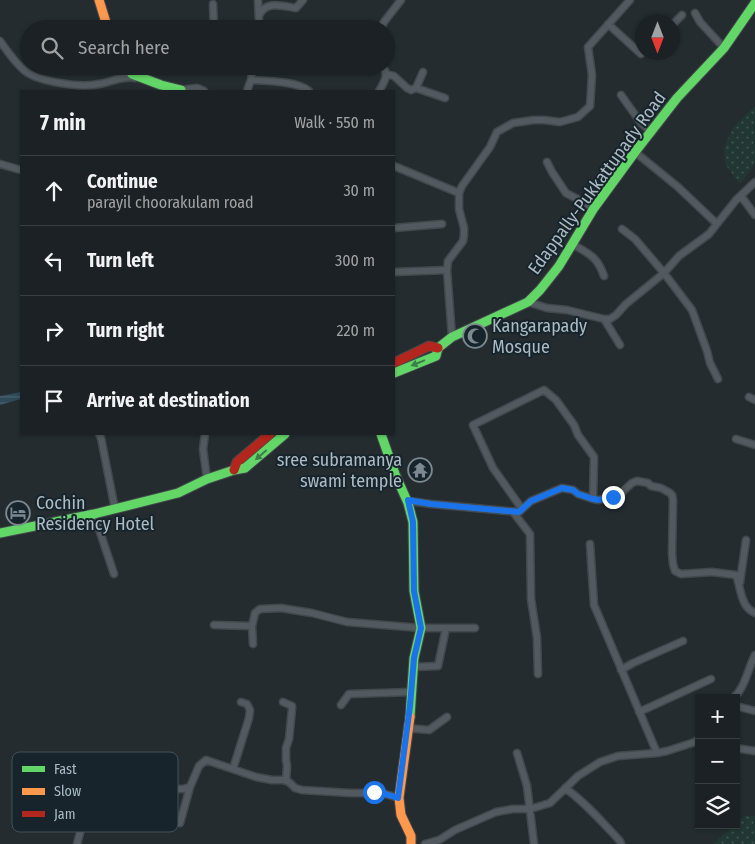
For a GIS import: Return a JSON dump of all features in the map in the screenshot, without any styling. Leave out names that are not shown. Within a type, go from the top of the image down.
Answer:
[{"type":"main road","points":[[99,0],[105,20]]},
{"type":"main road","name":"Edappally-Pukkattupady Road","points":[[395,373],[436,356],[438,348],[452,337],[528,302],[540,290],[558,266],[594,208],[635,152],[677,98],[724,48],[755,3]]},
{"type":"main road","points":[[134,75],[178,90]]},
{"type":"main road","name":"Edappally-Pukkattupady Road","points":[[395,363],[429,346],[438,348]]},
{"type":"main road","points":[[234,470],[238,462],[269,435]]},
{"type":"main road","points":[[0,533],[94,514],[178,493],[208,479],[245,468],[284,435]]},
{"type":"main road","points":[[381,435],[395,473],[408,500],[413,522],[414,591],[421,628],[414,658],[412,692],[398,798],[401,815],[410,836],[411,844]]},
{"type":"street","points":[[258,0],[259,20]]},
{"type":"street","points":[[259,16],[261,9],[269,5],[296,8],[304,0]]},
{"type":"street","points":[[386,20],[401,0]]},
{"type":"street","points":[[452,337],[448,261],[463,241],[464,228],[459,209],[459,193],[462,186],[490,146],[497,132],[512,123],[534,120],[560,122],[578,117],[590,106],[592,75],[588,47],[630,0]]},
{"type":"street","points":[[213,4],[214,20]]},
{"type":"street","points":[[695,13],[700,22],[724,48]]},
{"type":"street","points":[[608,24],[635,49]]},
{"type":"street","points":[[0,41],[20,66]]},
{"type":"street","points":[[416,88],[423,72]]},
{"type":"street","points":[[32,75],[56,82],[76,85],[97,85],[128,76],[147,80]]},
{"type":"street","points":[[247,90],[252,75]]},
{"type":"street","points":[[380,90],[386,75]]},
{"type":"street","points":[[390,75],[394,76],[411,90],[416,88],[445,98]]},
{"type":"street","points":[[251,80],[295,84],[309,90]]},
{"type":"street","points":[[186,90],[197,88],[202,90]]},
{"type":"street","points":[[621,95],[641,122],[652,132]]},
{"type":"street","points":[[635,152],[678,187],[717,224]]},
{"type":"street","points":[[547,162],[566,193],[594,208]]},
{"type":"street","points":[[0,164],[20,170]]},
{"type":"street","points":[[395,166],[459,193]]},
{"type":"street","points":[[528,302],[548,308],[610,319],[664,273],[679,256],[709,234],[755,182]]},
{"type":"street","points":[[741,196],[755,214]]},
{"type":"street","points":[[395,228],[442,224]]},
{"type":"street","points":[[622,229],[635,239],[692,310],[710,363],[718,379]]},
{"type":"street","points":[[572,244],[598,262],[604,276]]},
{"type":"street","points":[[395,272],[448,270]]},
{"type":"street","points":[[604,319],[620,344]]},
{"type":"street","points":[[522,509],[493,468],[472,425],[544,390],[556,400],[594,457],[593,499]]},
{"type":"street","points":[[100,435],[115,508]]},
{"type":"street","points":[[205,435],[203,449],[208,479]]},
{"type":"street","points":[[736,439],[755,446]]},
{"type":"street","points":[[408,500],[431,504],[519,512],[531,501],[562,488],[599,500],[619,495],[637,481],[648,483],[651,486],[670,492],[672,495],[672,554],[675,571],[681,574],[712,572],[736,575],[746,606],[755,613]]},
{"type":"street","points":[[512,512],[530,534],[531,599],[537,638],[538,674]]},
{"type":"street","points":[[94,514],[114,574]]},
{"type":"street","points":[[739,588],[746,540]]},
{"type":"street","points":[[590,544],[594,605],[657,753]]},
{"type":"street","points":[[253,644],[252,626],[255,613],[260,609],[280,608],[312,613],[347,622],[421,628],[475,628]]},
{"type":"street","points":[[214,625],[252,626]]},
{"type":"street","points":[[413,667],[438,666],[446,628]]},
{"type":"street","points":[[621,670],[684,641]]},
{"type":"street","points":[[737,694],[755,655]]},
{"type":"street","points":[[639,712],[711,679]]},
{"type":"street","points":[[341,705],[348,694],[412,692]]},
{"type":"street","points":[[233,769],[250,710],[247,704],[241,702]]},
{"type":"street","points":[[283,702],[292,706],[289,739],[286,748],[286,781]]},
{"type":"street","points":[[740,707],[755,711]]},
{"type":"street","points":[[407,728],[429,730],[448,717]]},
{"type":"street","points":[[425,844],[439,840],[455,830],[496,812],[530,809],[550,803],[578,776],[600,762],[618,756],[657,753],[695,742]]},
{"type":"street","points":[[740,749],[755,751]]},
{"type":"street","points":[[517,753],[527,786],[534,844]]},
{"type":"street","points":[[180,823],[190,787],[199,766],[206,760],[256,776],[286,781],[295,788],[302,790],[382,793],[398,798]]},
{"type":"street","points":[[178,789],[190,787]]},
{"type":"street","points":[[565,788],[593,813],[621,844]]},
{"type":"green space","points":[[755,106],[755,163],[740,184],[725,164],[724,148],[732,129]]},
{"type":"green space","points":[[745,816],[755,816],[755,844],[713,844],[730,829],[740,829],[740,820]]},
{"type":"water","points":[[20,392],[20,399],[0,405],[0,396]]},
{"type":"traffic: fast","points":[[395,373],[436,356],[438,348],[452,337],[528,302],[540,290],[559,266],[594,208],[635,152],[677,98],[724,48],[755,3]]},
{"type":"traffic: fast","points":[[135,75],[181,90]]},
{"type":"traffic: fast","points":[[0,533],[94,514],[178,493],[207,479],[245,468],[284,435]]},
{"type":"traffic: fast","points":[[381,435],[395,474],[408,503],[413,522],[414,591],[421,628],[414,658],[410,717]]},
{"type":"traffic: slow","points":[[99,0],[105,20]]},
{"type":"traffic: slow","points":[[410,717],[399,798],[401,815],[411,836],[411,844]]},
{"type":"traffic: jam","points":[[395,363],[429,346],[438,348]]},
{"type":"traffic: jam","points":[[234,470],[237,462],[269,435]]},
{"type":"place","name":"Kangarapady Mosque","points":[[475,336]]},
{"type":"place","name":"sree subramanya swami temple","points":[[420,470]]},
{"type":"place","name":"Cochin Residency Hotel","points":[[18,513]]},
{"type":"route","points":[[374,792],[398,798],[414,658],[421,628],[414,591],[413,522],[408,500],[431,504],[519,512],[531,501],[562,488],[573,490],[578,494],[593,499],[599,500],[613,497]]}]
